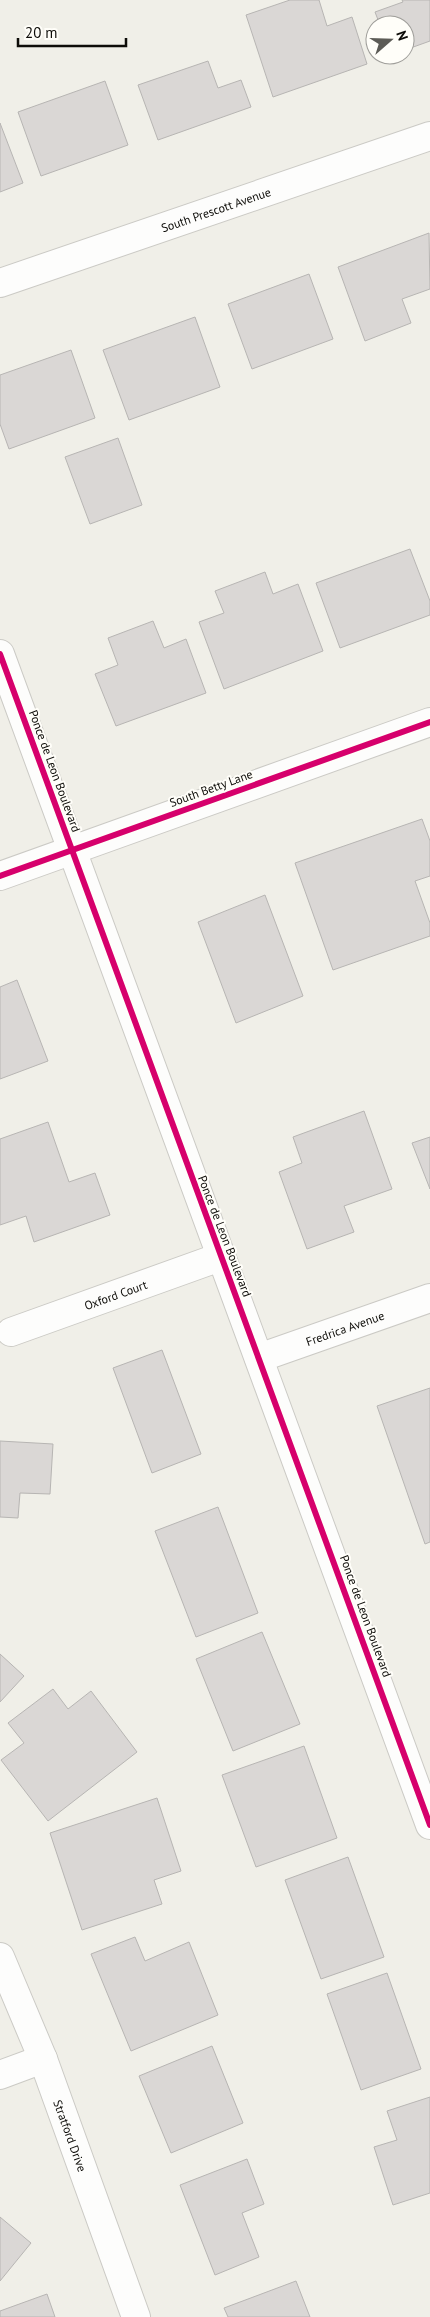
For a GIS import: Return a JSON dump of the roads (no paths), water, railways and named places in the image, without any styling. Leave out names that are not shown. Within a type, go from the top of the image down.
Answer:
[{"type":"street","name":"South Prescott Avenue","points":[[0,283],[430,136]]},
{"type":"street","name":"Ponce de Leon Boulevard","points":[[0,654],[430,1825]]},
{"type":"street","name":"South Betty Lane","points":[[0,876],[430,722]]},
{"type":"street","name":"Oxford Court","points":[[11,1332],[220,1257]]},
{"type":"street","name":"Fredrica Avenue","points":[[259,1358],[430,1298]]},
{"type":"street","name":"Stratford Drive","points":[[0,1957],[43,2059],[136,2317]]},
{"type":"street","points":[[0,2075],[43,2059]]}]
